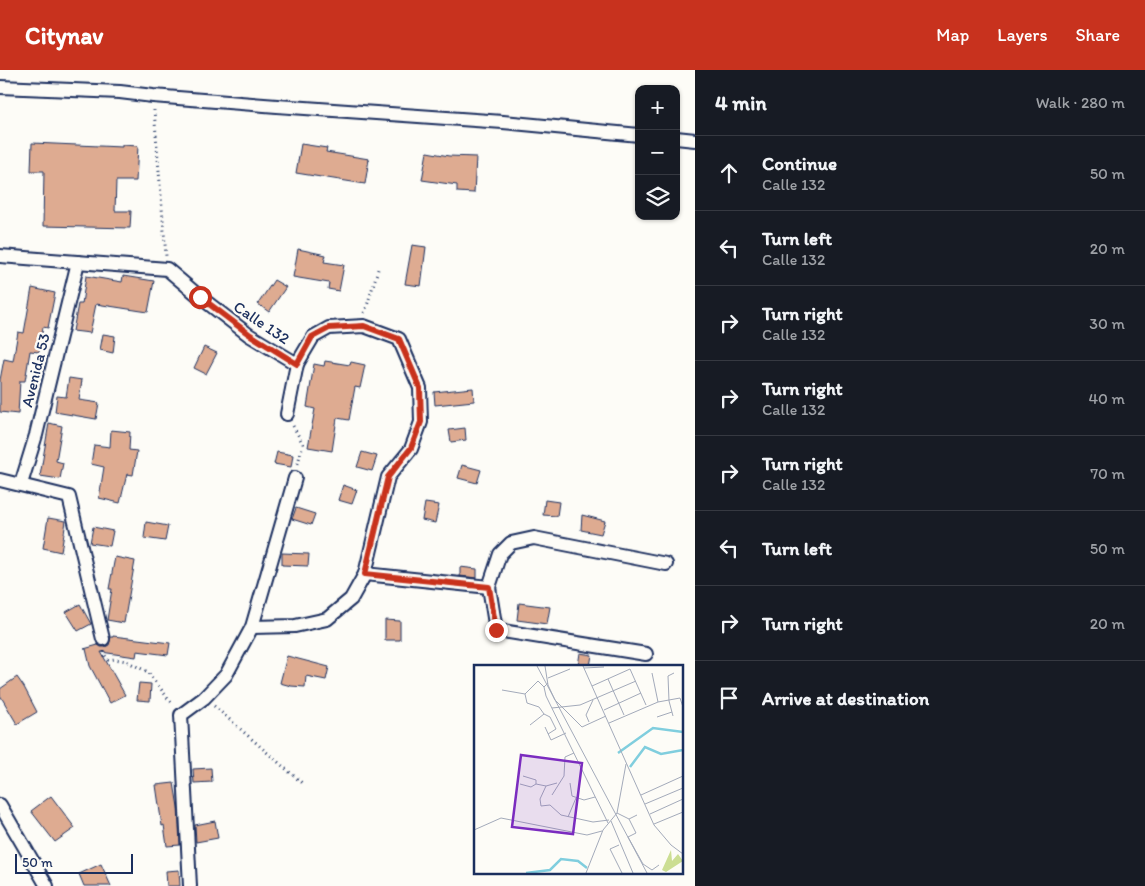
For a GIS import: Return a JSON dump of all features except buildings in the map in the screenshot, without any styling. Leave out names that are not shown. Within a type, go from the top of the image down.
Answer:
[{"type":"street","points":[[0,87],[120,92],[278,106],[503,122],[635,135]]},
{"type":"street","points":[[680,138],[695,140]]},
{"type":"street","points":[[0,256],[167,269]]},
{"type":"street","name":"Avenida 53","points":[[21,484],[36,435],[78,262]]},
{"type":"street","name":"Calle 132","points":[[167,269],[249,334],[297,364],[312,337],[329,328],[364,326],[399,339],[420,388],[421,422],[411,448],[388,477],[365,574],[351,599],[328,619],[295,626],[252,627]]},
{"type":"street","points":[[287,414],[297,364]]},
{"type":"street","points":[[190,886],[181,715],[204,698],[226,675],[252,627],[295,478]]},
{"type":"street","points":[[0,480],[69,496],[103,639]]},
{"type":"street","points":[[646,654],[496,630],[489,587],[500,554],[512,543],[534,538],[666,564]]},
{"type":"street","points":[[365,574],[489,587]]},
{"type":"street","points":[[0,805],[47,886]]},
{"type":"path","points":[[153,96],[167,269]]},
{"type":"path","points":[[355,327],[367,306],[379,266]]},
{"type":"path","points":[[287,414],[303,444],[295,478]]},
{"type":"path","points":[[103,639],[104,654],[108,660],[126,661],[148,672],[181,715]]},
{"type":"path","points":[[204,698],[302,783]]},
{"type":"route","points":[[200,297],[249,334],[297,364],[312,337],[329,328],[364,326],[399,339],[420,388],[421,422],[411,448],[388,477],[365,574],[489,587],[496,630]]}]
